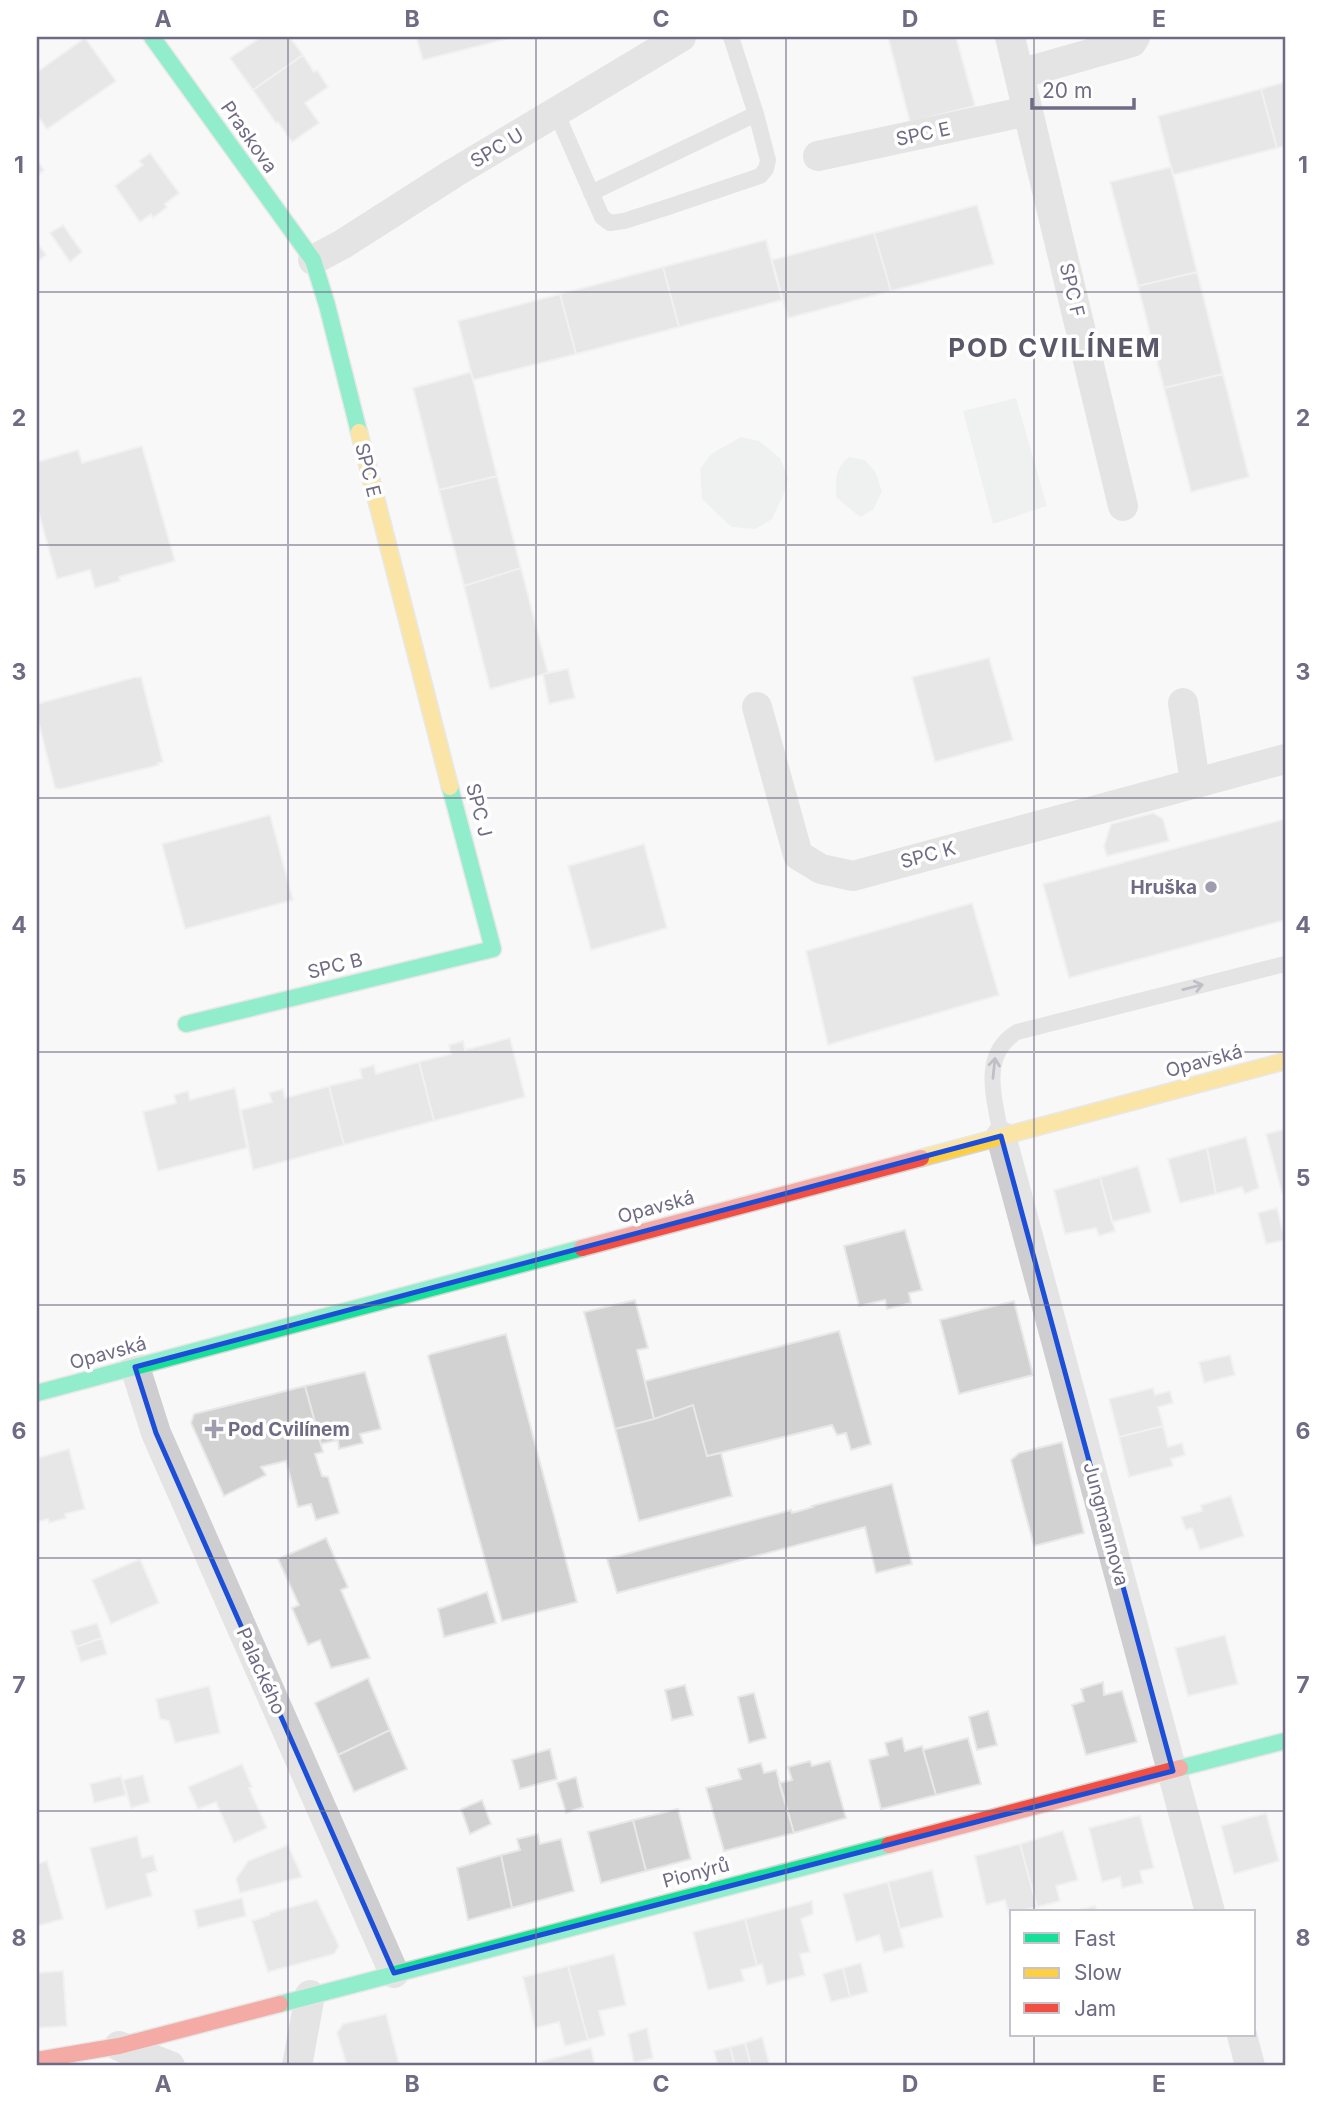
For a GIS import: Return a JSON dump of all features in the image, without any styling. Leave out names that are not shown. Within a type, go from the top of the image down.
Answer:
[{"type":"street","name":"Praskova","points":[[152,37],[313,260]]},
{"type":"street","name":"SPC U","points":[[313,260],[681,37]]},
{"type":"street","name":"SPC F","points":[[1010,37],[1123,506]]},
{"type":"street","points":[[1019,74],[1132,42],[1135,37]]},
{"type":"street","name":"SPC E","points":[[818,156],[1028,111]]},
{"type":"street","name":"SPC E","points":[[313,260],[327,305],[421,681]]},
{"type":"street","name":"SPC J","points":[[421,681],[493,949]]},
{"type":"street","points":[[1183,703],[1202,780],[1285,759]]},
{"type":"street","name":"SPC K","points":[[757,707],[798,855],[821,869],[853,876],[1202,780]]},
{"type":"street","name":"SPC B","points":[[186,1024],[493,949]]},
{"type":"street","name":"Opavská","points":[[37,1393],[1285,1061]]},
{"type":"street","name":"Jungmannova","points":[[1001,1136],[1209,1910]]},
{"type":"street","name":"Palackého","points":[[135,1367],[156,1433],[394,1973]]},
{"type":"street","name":"Pionýrů","points":[[37,2060],[118,2046],[1285,1741]]},
{"type":"street","points":[[297,2066],[310,1995]]},
{"type":"street","points":[[1242,2036],[1250,2066]]},
{"type":"street","points":[[118,2046],[170,2066]]},
{"type":"lane","points":[[555,112],[602,217],[610,223],[624,221],[760,176],[766,169],[768,160],[731,37]]},
{"type":"lane","points":[[591,193],[756,114]]},
{"type":"lane","points":[[1001,1136],[992,1078],[997,1051],[1005,1039],[1017,1032],[1285,964]]},
{"type":"highlighted area","points":[[1001,1136],[1173,1771],[394,1973],[156,1433],[135,1367]]},
{"type":"shaded area","points":[[1016,398],[1047,506],[993,524],[963,411]]},
{"type":"shaded area","points":[[741,437],[759,441],[780,458],[788,478],[772,519],[755,529],[731,527],[702,499],[700,469],[711,454]]},
{"type":"shaded area","points":[[849,457],[865,460],[876,473],[882,492],[873,510],[860,517],[836,497],[838,470]]},
{"type":"building","points":[[261,37],[293,37],[291,39],[303,55],[253,90],[230,58]]},
{"type":"building","points":[[416,37],[514,37],[423,60]]},
{"type":"building","points":[[888,37],[956,37],[975,106],[910,122]]},
{"type":"building","points":[[85,38],[116,81],[47,129],[37,115],[37,72]]},
{"type":"building","points":[[303,55],[328,87],[305,103],[319,123],[292,142],[253,90]]},
{"type":"building","points":[[1285,82],[1285,146],[1277,148],[1261,89]]},
{"type":"building","points":[[1261,89],[1277,148],[1173,175],[1158,116]]},
{"type":"building","points":[[150,153],[179,193],[153,218],[151,214],[140,222],[115,186],[143,165],[139,161]]},
{"type":"building","points":[[37,160],[44,170],[37,176]]},
{"type":"building","points":[[1171,167],[1197,272],[1138,286],[1110,182]]},
{"type":"building","points":[[977,205],[994,264],[891,291],[874,233]]},
{"type":"building","points":[[63,225],[82,252],[70,262],[50,233]]},
{"type":"building","points":[[874,233],[891,291],[788,318],[772,260]]},
{"type":"building","points":[[766,240],[782,300],[679,327],[663,267]]},
{"type":"building","points":[[37,242],[46,255],[37,262]]},
{"type":"building","points":[[663,267],[679,327],[576,354],[560,294]]},
{"type":"building","points":[[1197,272],[1223,374],[1164,388],[1138,286]]},
{"type":"building","points":[[560,294],[576,354],[473,380],[458,321]]},
{"type":"building","points":[[471,372],[497,476],[439,490],[413,388]]},
{"type":"building","points":[[1223,374],[1249,477],[1191,492],[1164,388]]},
{"type":"building","points":[[142,446],[175,561],[119,577],[120,581],[95,588],[90,570],[57,579],[37,506],[37,462],[78,450],[82,463]]},
{"type":"building","points":[[497,476],[521,568],[464,586],[439,490]]},
{"type":"building","points":[[521,568],[548,673],[490,689],[464,586]]},
{"type":"building","points":[[989,658],[1013,740],[935,762],[912,677]]},
{"type":"building","points":[[568,669],[575,698],[549,704],[543,674]]},
{"type":"building","points":[[141,677],[163,762],[61,789],[55,788],[37,716],[37,704]]},
{"type":"building","points":[[1153,813],[1163,819],[1169,841],[1107,856],[1104,846],[1111,824]]},
{"type":"building","points":[[270,815],[293,900],[185,929],[162,844]]},
{"type":"building","points":[[1285,819],[1285,920],[1069,978],[1043,884]]},
{"type":"building","points":[[644,844],[667,928],[591,950],[568,866]]},
{"type":"building","points":[[972,903],[999,995],[828,1045],[806,951]]},
{"type":"building","points":[[510,1038],[525,1097],[434,1121],[419,1062],[451,1054],[449,1045],[463,1041],[465,1050]]},
{"type":"building","points":[[419,1062],[434,1121],[344,1145],[329,1086],[362,1078],[360,1069],[374,1065],[376,1074]]},
{"type":"building","points":[[329,1086],[344,1145],[253,1170],[241,1110],[272,1102],[269,1093],[283,1089],[285,1098]]},
{"type":"building","points":[[235,1088],[247,1148],[158,1171],[143,1112],[176,1103],[174,1095],[188,1091],[190,1100]]},
{"type":"building","points":[[1285,1129],[1285,1191],[1282,1193],[1266,1134]]},
{"type":"building","points":[[1246,1137],[1259,1188],[1245,1194],[1242,1187],[1216,1194],[1207,1148]]},
{"type":"building","points":[[1207,1148],[1216,1194],[1180,1203],[1168,1159]]},
{"type":"building","points":[[1138,1166],[1151,1212],[1112,1222],[1100,1177]]},
{"type":"building","points":[[1100,1177],[1115,1231],[1099,1236],[1096,1228],[1065,1234],[1054,1190]]},
{"type":"building","points":[[1277,1208],[1285,1240],[1266,1244],[1258,1213]]},
{"type":"building","points":[[905,1230],[922,1290],[909,1293],[911,1303],[887,1309],[885,1300],[859,1306],[844,1246]]},
{"type":"building","points":[[635,1300],[648,1348],[637,1350],[654,1419],[615,1429],[584,1312]]},
{"type":"building","points":[[1014,1301],[1033,1375],[959,1394],[940,1320]]},
{"type":"building","points":[[839,1331],[871,1444],[851,1450],[846,1433],[837,1435],[832,1425],[707,1456],[693,1405],[654,1419],[645,1381]]},
{"type":"building","points":[[506,1334],[577,1602],[502,1621],[428,1356]]},
{"type":"building","points":[[1230,1355],[1235,1375],[1204,1383],[1199,1362]]},
{"type":"building","points":[[365,1372],[381,1429],[360,1434],[363,1443],[339,1449],[338,1440],[321,1444],[305,1386]]},
{"type":"building","points":[[305,1386],[323,1452],[315,1454],[322,1476],[328,1477],[339,1513],[316,1520],[311,1504],[298,1507],[286,1461],[261,1467],[266,1475],[224,1496],[191,1423],[194,1414]]},
{"type":"building","points":[[1153,1388],[1155,1395],[1170,1391],[1173,1403],[1158,1407],[1163,1426],[1119,1437],[1109,1399]]},
{"type":"building","points":[[693,1405],[707,1456],[721,1453],[732,1496],[639,1521],[615,1429]]},
{"type":"building","points":[[1163,1426],[1168,1447],[1182,1443],[1185,1455],[1171,1459],[1173,1466],[1129,1477],[1119,1437]]},
{"type":"building","points":[[1062,1442],[1084,1533],[1034,1546],[1011,1460],[1019,1453]]},
{"type":"building","points":[[69,1449],[85,1509],[65,1514],[66,1518],[49,1523],[48,1519],[37,1522],[37,1458]]},
{"type":"building","points":[[892,1484],[912,1564],[876,1573],[865,1527],[617,1593],[607,1559],[791,1510],[792,1513]]},
{"type":"building","points":[[1231,1496],[1244,1536],[1200,1550],[1192,1528],[1186,1530],[1181,1517],[1202,1511],[1201,1505]]},
{"type":"building","points":[[326,1538],[348,1587],[341,1590],[370,1658],[331,1668],[320,1640],[308,1645],[292,1608],[299,1605],[278,1559]]},
{"type":"building","points":[[140,1559],[159,1603],[111,1624],[92,1580]]},
{"type":"building","points":[[487,1592],[496,1623],[444,1637],[438,1609]]},
{"type":"building","points":[[97,1623],[102,1638],[76,1647],[71,1631]]},
{"type":"building","points":[[1225,1635],[1238,1684],[1188,1696],[1175,1648]]},
{"type":"building","points":[[102,1638],[107,1654],[81,1662],[76,1647]]},
{"type":"building","points":[[368,1678],[390,1730],[338,1755],[315,1703]]},
{"type":"building","points":[[1103,1682],[1104,1695],[1122,1691],[1137,1742],[1086,1755],[1072,1705],[1084,1701],[1081,1689]]},
{"type":"building","points":[[685,1685],[693,1715],[672,1720],[665,1690]]},
{"type":"building","points":[[209,1686],[220,1733],[175,1743],[169,1721],[160,1719],[156,1699]]},
{"type":"building","points":[[754,1693],[766,1738],[749,1743],[738,1697]]},
{"type":"building","points":[[988,1711],[997,1745],[977,1750],[969,1717]]},
{"type":"building","points":[[390,1730],[407,1769],[354,1792],[338,1755]]},
{"type":"building","points":[[902,1738],[905,1751],[922,1746],[936,1795],[881,1809],[869,1760],[888,1755],[885,1743]]},
{"type":"building","points":[[968,1738],[981,1784],[936,1795],[923,1750]]},
{"type":"building","points":[[550,1749],[557,1779],[520,1789],[512,1760]]},
{"type":"building","points":[[810,1761],[812,1766],[830,1761],[846,1818],[794,1833],[779,1783],[792,1780],[788,1767]]},
{"type":"building","points":[[761,1763],[764,1773],[776,1770],[794,1833],[724,1851],[706,1788],[741,1779],[738,1769]]},
{"type":"building","points":[[242,1764],[252,1787],[249,1788],[267,1828],[234,1843],[216,1802],[198,1809],[188,1787]]},
{"type":"building","points":[[143,1775],[150,1802],[131,1808],[123,1780]]},
{"type":"building","points":[[121,1776],[126,1795],[94,1803],[90,1784]]},
{"type":"building","points":[[576,1777],[583,1807],[566,1813],[557,1783]]},
{"type":"building","points":[[482,1800],[491,1824],[470,1834],[461,1809]]},
{"type":"building","points":[[678,1809],[691,1859],[646,1871],[633,1820]]},
{"type":"building","points":[[1266,1813],[1279,1861],[1234,1874],[1221,1826]]},
{"type":"building","points":[[1140,1815],[1154,1868],[1140,1871],[1143,1883],[1122,1888],[1120,1877],[1102,1882],[1089,1828]]},
{"type":"building","points":[[633,1820],[646,1871],[601,1883],[588,1832]]},
{"type":"building","points":[[1061,1831],[1078,1880],[1056,1886],[1060,1901],[1037,1907],[1020,1844]]},
{"type":"building","points":[[538,1834],[540,1844],[561,1839],[574,1891],[512,1908],[501,1855],[520,1850],[517,1839]]},
{"type":"building","points":[[137,1836],[142,1858],[153,1855],[157,1871],[146,1874],[152,1896],[106,1909],[90,1848]]},
{"type":"building","points":[[1020,1844],[1037,1907],[1010,1910],[1009,1914],[1005,1900],[986,1905],[975,1856]]},
{"type":"building","points":[[288,1845],[302,1877],[240,1893],[236,1879],[248,1861]]},
{"type":"building","points":[[501,1855],[512,1908],[468,1920],[457,1868]]},
{"type":"building","points":[[47,1861],[63,1919],[37,1926],[37,1864]]},
{"type":"building","points":[[932,1870],[943,1917],[900,1929],[888,1882]]},
{"type":"building","points":[[888,1882],[904,1947],[884,1953],[879,1935],[856,1942],[843,1894]]},
{"type":"building","points":[[242,1898],[246,1916],[198,1928],[194,1910]]},
{"type":"building","points":[[317,1900],[339,1946],[334,1954],[268,1972],[252,1921]]},
{"type":"building","points":[[812,1901],[813,1914],[801,1919],[810,1952],[800,1954],[805,1975],[767,1985],[762,1964],[757,1966],[745,1919]]},
{"type":"building","points":[[1095,1906],[1096,1910],[1079,1910]]},
{"type":"building","points":[[745,1919],[757,1966],[741,1970],[744,1981],[708,1990],[693,1932]]},
{"type":"building","points":[[614,1954],[626,2005],[599,2011],[605,2035],[588,2040],[568,1966]]},
{"type":"building","points":[[861,1963],[868,1992],[850,1997],[843,1968]]},
{"type":"building","points":[[568,1966],[588,2040],[565,2046],[559,2022],[535,2028],[523,1977]]},
{"type":"building","points":[[843,1968],[850,1997],[831,2002],[823,1974]]},
{"type":"building","points":[[63,1971],[67,2026],[37,2028],[37,1973]]},
{"type":"building","points":[[386,2014],[399,2064],[347,2066],[337,2033],[343,2024]]},
{"type":"building","points":[[647,2028],[653,2058],[634,2063],[628,2034]]},
{"type":"building","points":[[762,2037],[770,2066],[751,2066],[745,2043]]},
{"type":"building","points":[[745,2043],[751,2066],[735,2066],[730,2047]]},
{"type":"building","points":[[730,2047],[735,2066],[718,2066],[714,2051]]},
{"type":"building","points":[[591,2048],[595,2066],[541,2066],[540,2062]]},
{"type":"traffic: fast","points":[[152,37],[313,260],[359,432]]},
{"type":"traffic: fast","points":[[186,1024],[493,949],[450,787]]},
{"type":"traffic: fast","points":[[37,1393],[582,1248]]},
{"type":"traffic: fast","points":[[1180,1768],[1285,1741]]},
{"type":"traffic: fast","points":[[280,2004],[889,1845]]},
{"type":"traffic: slow","points":[[359,432],[450,787]]},
{"type":"traffic: slow","points":[[921,1158],[1285,1061]]},
{"type":"traffic: jam","points":[[582,1248],[921,1158]]},
{"type":"traffic: jam","points":[[889,1845],[1180,1768]]},
{"type":"traffic: jam","points":[[37,2060],[119,2046],[280,2004]]},
{"type":"place","name":"Hruška","points":[[1211,887]]},
{"type":"place","name":"Pod Cvilínem","points":[[214,1429]]},
{"type":"district","name":"POD CVILÍNEM","points":[[1055,347]]}]
